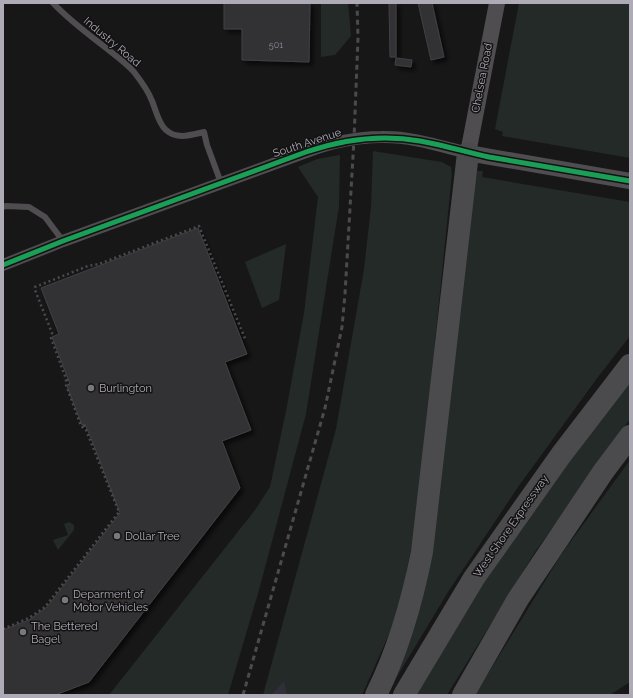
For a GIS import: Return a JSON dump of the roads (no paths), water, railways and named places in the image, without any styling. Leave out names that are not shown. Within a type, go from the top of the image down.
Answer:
[{"type":"highway","points":[[376,695],[388,671],[402,633],[414,594],[422,552],[468,153]]},
{"type":"highway","name":"West Shore Expressway","points":[[404,695],[474,578],[561,455],[630,365]]},
{"type":"highway","points":[[463,695],[518,599],[603,472],[630,436]]},
{"type":"street","name":"Chelsea Road","points":[[468,153],[497,3]]},
{"type":"street","name":"South Avenue","points":[[3,265],[63,241],[320,147],[354,139],[382,137],[420,141],[468,153],[630,182]]},
{"type":"lane","name":"Industry Road","points":[[53,3],[67,18],[133,71],[152,99],[161,125],[167,131],[175,136],[185,136],[204,132],[207,145],[221,183]]},
{"type":"lane","points":[[3,207],[29,207],[45,217],[63,241]]},
{"type":"railway","points":[[243,695],[325,408],[342,327],[354,139],[358,38],[357,3]]},
{"type":"place","name":"Burlington","points":[[91,388]]},
{"type":"place","name":"Dollar Tree","points":[[117,536]]},
{"type":"place","name":"Deparment of Motor Vehicles","points":[[65,600]]},
{"type":"place","name":"The Bettered Bagel","points":[[23,632]]}]
